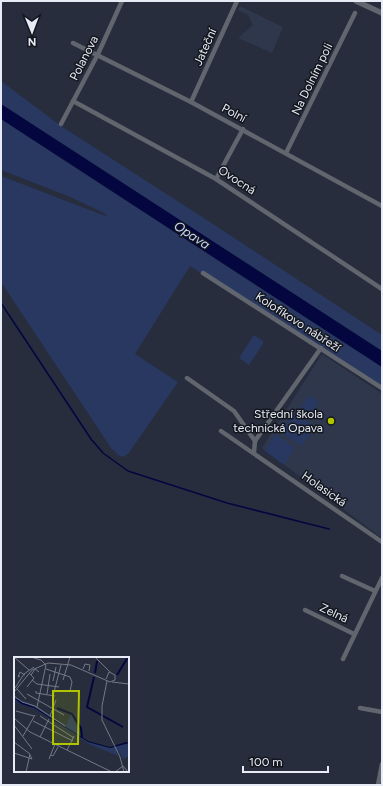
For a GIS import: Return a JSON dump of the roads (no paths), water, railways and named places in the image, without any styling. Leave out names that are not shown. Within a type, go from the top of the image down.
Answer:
[{"type":"street","name":"Polanova","points":[[61,124],[98,54],[122,1]]},
{"type":"street","name":"Jateční","points":[[191,102],[237,1]]},
{"type":"street","points":[[356,1],[382,13]]},
{"type":"street","name":"Na Dolním poli","points":[[286,152],[355,13]]},
{"type":"street","name":"Polní","points":[[74,43],[243,129],[382,206]]},
{"type":"street","name":"Ovocná","points":[[73,101],[216,178],[382,289]]},
{"type":"street","points":[[216,178],[243,129]]},
{"type":"street","name":"Kolofíkovo nábřeží","points":[[204,273],[382,388]]},
{"type":"street","points":[[254,452],[255,441],[320,348]]},
{"type":"street","points":[[187,378],[234,411],[255,441]]},
{"type":"street","name":"Holasická","points":[[221,431],[254,452],[382,542]]},
{"type":"street","points":[[342,576],[375,591]]},
{"type":"street","name":"Zelná","points":[[343,659],[382,578]]},
{"type":"street","name":"Zelná","points":[[305,610],[354,634]]},
{"type":"street","points":[[360,708],[382,712]]},
{"type":"street","points":[[379,784],[382,764]]},
{"type":"water","name":"Opava","points":[[1,104],[382,351],[382,367],[1,119]]},
{"type":"waterway","points":[[1,303],[91,439],[103,453],[128,471],[227,503],[329,529]]},
{"type":"place","name":"Střední škola technická Opava","points":[[331,421]]}]
